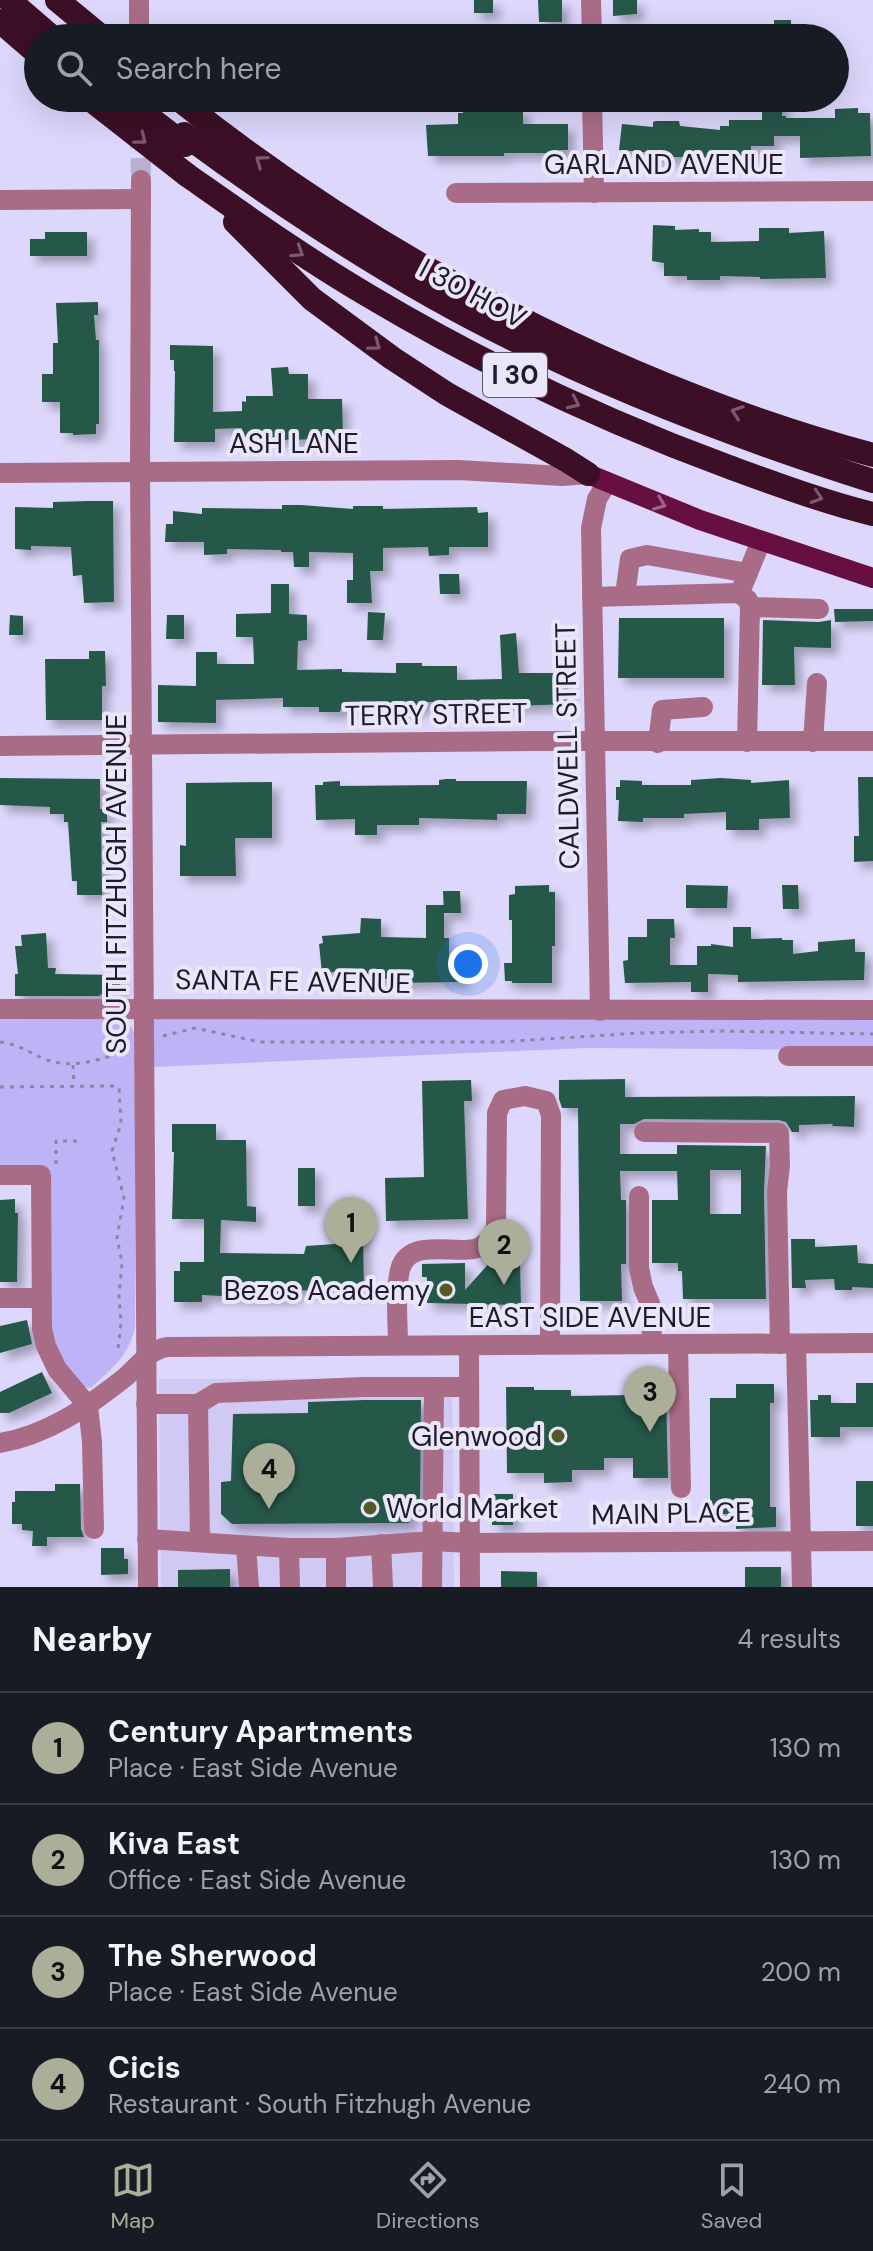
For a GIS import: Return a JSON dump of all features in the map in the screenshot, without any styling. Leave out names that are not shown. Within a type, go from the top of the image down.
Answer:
[{"type":"highway","points":[[9,0],[37,24]]},
{"type":"highway","points":[[22,0],[50,24]]},
{"type":"highway","points":[[57,0],[86,24]]},
{"type":"highway","points":[[77,0],[92,24]]},
{"type":"highway","points":[[0,21],[24,42]]},
{"type":"highway","name":"I 30","points":[[107,112],[187,175],[291,248],[368,296],[528,382],[693,454],[873,514]]},
{"type":"highway","name":"I 30 HOV","points":[[144,112],[320,240],[503,345],[663,419],[758,455],[873,491]]},
{"type":"highway","name":"I 30 HOV","points":[[153,112],[184,140],[296,214],[432,297],[504,335],[578,371],[712,427],[873,481]]},
{"type":"highway","name":"I 30","points":[[195,112],[329,208],[405,255],[564,339],[645,375],[811,438],[873,455]]},
{"type":"highway","points":[[187,175],[312,299],[447,394],[597,478]]},
{"type":"highway","points":[[811,438],[873,448]]},
{"type":"main road","points":[[597,478],[700,520],[873,578]]},
{"type":"street","points":[[139,0],[139,24]]},
{"type":"street","points":[[591,0],[592,24]]},
{"type":"street","points":[[592,112],[594,193]]},
{"type":"street","name":"SOUTH FITZHUGH AVENUE","points":[[0,200],[141,190],[140,472],[148,1587]]},
{"type":"street","name":"GARLAND AVENUE","points":[[456,193],[873,191]]},
{"type":"street","name":"ASH LANE","points":[[0,473],[459,470],[597,478]]},
{"type":"street","name":"CALDWELL STREET","points":[[597,478],[597,499],[591,528],[600,1011]]},
{"type":"street","points":[[747,742],[745,600],[748,573],[761,541]]},
{"type":"street","points":[[625,595],[630,559],[647,555],[748,573]]},
{"type":"street","points":[[592,597],[625,595],[745,600],[819,609]]},
{"type":"street","points":[[813,742],[817,683]]},
{"type":"street","points":[[658,743],[662,710],[703,707]]},
{"type":"street","name":"TERRY STREET","points":[[0,746],[873,741]]},
{"type":"street","name":"SANTA FE AVENUE","points":[[0,1009],[873,1010]]},
{"type":"street","points":[[788,1056],[873,1056]]},
{"type":"street","points":[[398,1345],[399,1272],[408,1256],[417,1249],[476,1249],[489,1240],[496,1228],[497,1113],[503,1100],[525,1096],[546,1101],[551,1115],[550,1344]]},
{"type":"street","points":[[644,1132],[779,1133],[777,1192],[802,1587]]},
{"type":"street","points":[[0,1175],[48,1169],[40,1298],[42,1329],[57,1369],[88,1406],[94,1529]]},
{"type":"street","points":[[639,1196],[639,1268],[651,1306],[652,1344]]},
{"type":"street","points":[[0,1298],[40,1298]]},
{"type":"street","name":"EAST SIDE AVENUE","points":[[0,1443],[36,1434],[88,1406],[158,1348],[873,1343]]},
{"type":"street","points":[[678,1345],[681,1488]]},
{"type":"street","points":[[469,1346],[470,1587]]},
{"type":"street","points":[[146,1404],[198,1404],[216,1393],[364,1387],[469,1387]]},
{"type":"street","points":[[432,1587],[434,1387]]},
{"type":"street","points":[[198,1404],[200,1542]]},
{"type":"street","name":"MAIN PLACE","points":[[147,1539],[289,1548],[433,1541],[873,1541]]},
{"type":"street","points":[[381,1544],[383,1587]]},
{"type":"street","points":[[246,1546],[249,1587]]},
{"type":"street","points":[[289,1548],[290,1587]]},
{"type":"street","points":[[336,1548],[336,1587]]},
{"type":"path","points":[[157,1038],[195,1028],[260,1042],[499,1042],[722,1031],[873,1034]]},
{"type":"path","points":[[0,1042],[17,1045],[46,1059],[73,1064],[112,1056],[128,1049]]},
{"type":"path","points":[[73,1064],[74,1085]]},
{"type":"path","points":[[0,1087],[114,1086],[121,1092],[121,1124],[112,1151],[124,1198],[117,1238],[122,1263],[118,1349]]},
{"type":"path","points":[[48,1169],[56,1141],[77,1141]]},
{"type":"shaded area","points":[[125,1017],[134,1032],[157,1017],[873,1017],[873,1050],[586,1048],[154,1067],[135,1078],[135,1327],[124,1354],[91,1388],[82,1387],[64,1368],[48,1322],[46,1166],[0,1165],[0,1018]]},
{"type":"shaded area","points":[[452,1378],[454,1587],[161,1587],[159,1379]]},
{"type":"building","points":[[474,0],[493,0],[493,13],[474,13]]},
{"type":"building","points":[[538,0],[562,0],[562,22],[539,22]]},
{"type":"building","points":[[613,0],[637,0],[637,14],[613,16]]},
{"type":"building","points":[[774,20],[791,20],[791,24],[774,24]]},
{"type":"building","points":[[858,108],[858,113],[870,113],[871,156],[800,158],[800,136],[774,136],[774,146],[751,146],[751,158],[670,157],[653,160],[653,153],[619,150],[622,124],[653,127],[656,121],[679,121],[680,126],[720,130],[720,126],[729,126],[729,120],[762,120],[762,112],[782,112],[786,118],[835,118],[835,112]]},
{"type":"building","points":[[523,112],[523,124],[568,124],[568,150],[560,150],[559,158],[545,158],[545,153],[428,156],[426,125],[458,124],[458,113]]},
{"type":"building","points":[[653,225],[711,232],[711,242],[759,241],[759,228],[789,228],[789,233],[824,231],[826,278],[720,276],[720,280],[687,280],[687,276],[664,276],[664,263],[652,261]]},
{"type":"building","points":[[45,232],[87,232],[87,256],[30,256],[30,239],[45,239]]},
{"type":"building","points":[[98,302],[98,315],[94,315],[96,340],[99,340],[99,424],[96,424],[96,434],[60,433],[60,402],[42,402],[42,374],[53,374],[53,343],[58,343],[56,303]]},
{"type":"building","points":[[170,345],[213,346],[213,412],[242,411],[242,401],[246,402],[246,396],[273,396],[271,368],[288,367],[289,374],[308,374],[308,399],[342,399],[343,436],[278,440],[278,437],[242,437],[242,428],[215,429],[215,442],[174,442],[175,371],[174,360],[170,360]]},
{"type":"building","points":[[113,501],[114,602],[84,603],[82,575],[73,576],[71,547],[31,546],[31,550],[15,549],[15,507],[53,508],[53,502]]},
{"type":"building","points":[[282,505],[353,509],[353,506],[383,506],[383,509],[477,507],[478,513],[488,512],[488,547],[449,547],[449,555],[429,556],[428,547],[383,548],[383,571],[370,571],[372,603],[347,603],[347,580],[353,580],[353,553],[309,552],[309,567],[294,567],[293,552],[227,549],[227,554],[204,555],[204,542],[165,542],[166,524],[173,524],[173,511],[202,514],[202,508],[282,509]]},
{"type":"building","points":[[439,574],[459,574],[460,594],[440,594]]},
{"type":"building","points":[[271,584],[289,584],[289,614],[307,615],[307,640],[298,641],[297,670],[396,673],[396,663],[422,663],[422,666],[457,666],[457,680],[502,679],[500,635],[516,633],[519,673],[568,675],[568,704],[489,707],[489,711],[468,712],[467,700],[439,700],[423,702],[423,709],[319,712],[319,707],[283,707],[283,698],[216,700],[216,723],[158,722],[158,685],[196,686],[196,652],[217,652],[217,664],[254,664],[253,637],[236,637],[236,614],[271,613]]},
{"type":"building","points":[[834,609],[873,609],[873,621],[835,622]]},
{"type":"building","points":[[368,612],[385,613],[383,640],[367,640]]},
{"type":"building","points":[[10,615],[23,616],[23,635],[9,635]]},
{"type":"building","points":[[167,615],[184,615],[184,639],[166,639]]},
{"type":"building","points":[[619,618],[724,618],[724,678],[618,678]]},
{"type":"building","points":[[763,620],[831,620],[831,648],[794,647],[795,685],[762,685]]},
{"type":"building","points":[[89,651],[105,651],[106,686],[102,686],[102,720],[46,720],[45,659],[89,659]]},
{"type":"building","points":[[858,777],[873,777],[873,861],[854,862],[854,836],[859,836]]},
{"type":"building","points":[[0,778],[100,779],[100,809],[107,809],[107,822],[101,822],[102,895],[77,895],[77,881],[72,881],[68,822],[64,822],[64,814],[50,814],[50,807],[0,805]]},
{"type":"building","points":[[439,780],[527,781],[526,814],[497,814],[497,820],[419,818],[419,825],[377,825],[377,835],[355,835],[355,819],[316,820],[315,785],[323,785],[323,782],[340,781],[340,786],[439,785]]},
{"type":"building","points":[[620,780],[642,781],[642,785],[691,785],[691,780],[751,780],[751,783],[789,780],[790,818],[759,819],[759,830],[726,830],[726,812],[684,814],[684,818],[643,818],[643,822],[618,821],[616,787],[620,787]]},
{"type":"building","points":[[272,782],[272,838],[235,838],[236,876],[180,876],[180,845],[186,846],[186,783]]},
{"type":"building","points":[[549,885],[549,892],[555,892],[552,983],[505,981],[504,963],[512,963],[509,895],[515,894],[515,886]]},
{"type":"building","points":[[686,885],[728,886],[727,908],[686,908]]},
{"type":"building","points":[[782,885],[798,885],[799,909],[783,909]]},
{"type":"building","points":[[443,891],[460,891],[461,913],[444,913]]},
{"type":"building","points":[[426,905],[444,905],[444,938],[449,938],[449,961],[463,961],[463,982],[391,983],[391,979],[358,978],[359,970],[322,973],[319,944],[323,943],[322,936],[360,933],[361,918],[381,919],[381,937],[426,938]]},
{"type":"building","points":[[647,919],[674,919],[675,938],[670,938],[670,965],[697,965],[697,946],[733,947],[733,927],[751,927],[751,939],[793,940],[793,954],[818,951],[818,942],[855,939],[855,952],[865,952],[864,980],[738,982],[738,975],[708,974],[708,992],[691,992],[691,982],[625,983],[623,961],[628,960],[628,937],[647,937]]},
{"type":"building","points":[[46,933],[48,968],[56,968],[55,974],[120,975],[120,991],[108,990],[99,996],[15,996],[15,974],[18,974],[15,946],[22,946],[21,935]]},
{"type":"building","points":[[625,1079],[625,1097],[855,1096],[854,1127],[799,1125],[799,1132],[792,1132],[786,1122],[779,1120],[644,1119],[634,1124],[620,1124],[620,1154],[677,1154],[677,1145],[766,1146],[766,1299],[683,1299],[682,1271],[678,1271],[678,1263],[652,1263],[652,1200],[678,1200],[677,1171],[620,1171],[621,1200],[626,1200],[626,1264],[621,1264],[622,1301],[580,1301],[578,1108],[562,1108],[559,1080]],"holes":[[[710,1170],[741,1170],[741,1214],[710,1214]]]},
{"type":"building","points":[[471,1080],[472,1101],[464,1101],[468,1219],[386,1221],[385,1178],[424,1177],[422,1081]]},
{"type":"building","points":[[172,1124],[216,1124],[216,1140],[246,1140],[247,1206],[256,1207],[256,1222],[221,1220],[220,1253],[304,1254],[306,1246],[335,1244],[334,1216],[351,1216],[353,1233],[363,1233],[364,1293],[294,1290],[294,1297],[202,1295],[202,1302],[174,1302],[174,1271],[180,1271],[180,1262],[204,1262],[204,1219],[172,1219]]},
{"type":"building","points":[[298,1168],[315,1168],[315,1206],[298,1206]]},
{"type":"building","points":[[15,1199],[15,1213],[18,1213],[17,1282],[0,1282],[0,1200]]},
{"type":"building","points":[[791,1239],[815,1239],[815,1247],[857,1245],[858,1263],[873,1264],[873,1288],[835,1290],[834,1279],[805,1280],[806,1288],[792,1288]]},
{"type":"building","points":[[492,1260],[520,1260],[521,1305],[427,1303],[427,1277],[422,1277],[422,1264],[465,1263],[465,1290]]},
{"type":"building","points":[[27,1320],[32,1344],[0,1353],[0,1326]]},
{"type":"building","points":[[42,1372],[52,1393],[9,1413],[0,1413],[0,1392]]},
{"type":"building","points":[[856,1383],[873,1383],[873,1427],[840,1427],[840,1437],[811,1437],[810,1400],[818,1400],[818,1395],[831,1395],[831,1403],[856,1403]]},
{"type":"building","points":[[736,1384],[774,1384],[774,1403],[770,1403],[770,1507],[776,1507],[776,1527],[736,1529],[736,1514],[710,1514],[710,1398],[736,1398]]},
{"type":"building","points":[[506,1387],[571,1390],[571,1396],[633,1395],[633,1390],[666,1390],[668,1478],[633,1478],[633,1458],[604,1458],[604,1470],[572,1470],[572,1482],[544,1483],[544,1473],[507,1473]]},
{"type":"building","points":[[421,1400],[420,1512],[409,1512],[409,1523],[232,1524],[221,1514],[221,1482],[231,1481],[233,1414],[308,1413],[308,1402]]},
{"type":"building","points":[[856,1481],[873,1481],[873,1526],[856,1526]]},
{"type":"building","points":[[55,1484],[80,1484],[84,1537],[47,1537],[47,1546],[32,1546],[33,1531],[22,1530],[22,1524],[12,1524],[15,1491],[55,1491]]},
{"type":"building","points":[[492,1494],[513,1494],[513,1525],[492,1525]]},
{"type":"building","points":[[101,1548],[124,1548],[128,1574],[101,1575]]},
{"type":"building","points":[[745,1567],[781,1567],[781,1587],[745,1587]]},
{"type":"building","points":[[230,1569],[230,1587],[178,1587],[178,1570]]},
{"type":"building","points":[[501,1571],[537,1572],[537,1587],[501,1587]]},
{"type":"tunnel","points":[[140,128],[141,180]]},
{"type":"place","name":"Century Apartments","points":[[351,1263]]},
{"type":"place","name":"Kiva East","points":[[504,1285]]},
{"type":"place","name":"Bezos Academy","points":[[446,1290]]},
{"type":"place","name":"The Sherwood","points":[[650,1432]]},
{"type":"place","name":"Glenwood","points":[[558,1436]]},
{"type":"place","name":"World Market","points":[[370,1508]]},
{"type":"place","name":"Cicis","points":[[269,1509]]}]
